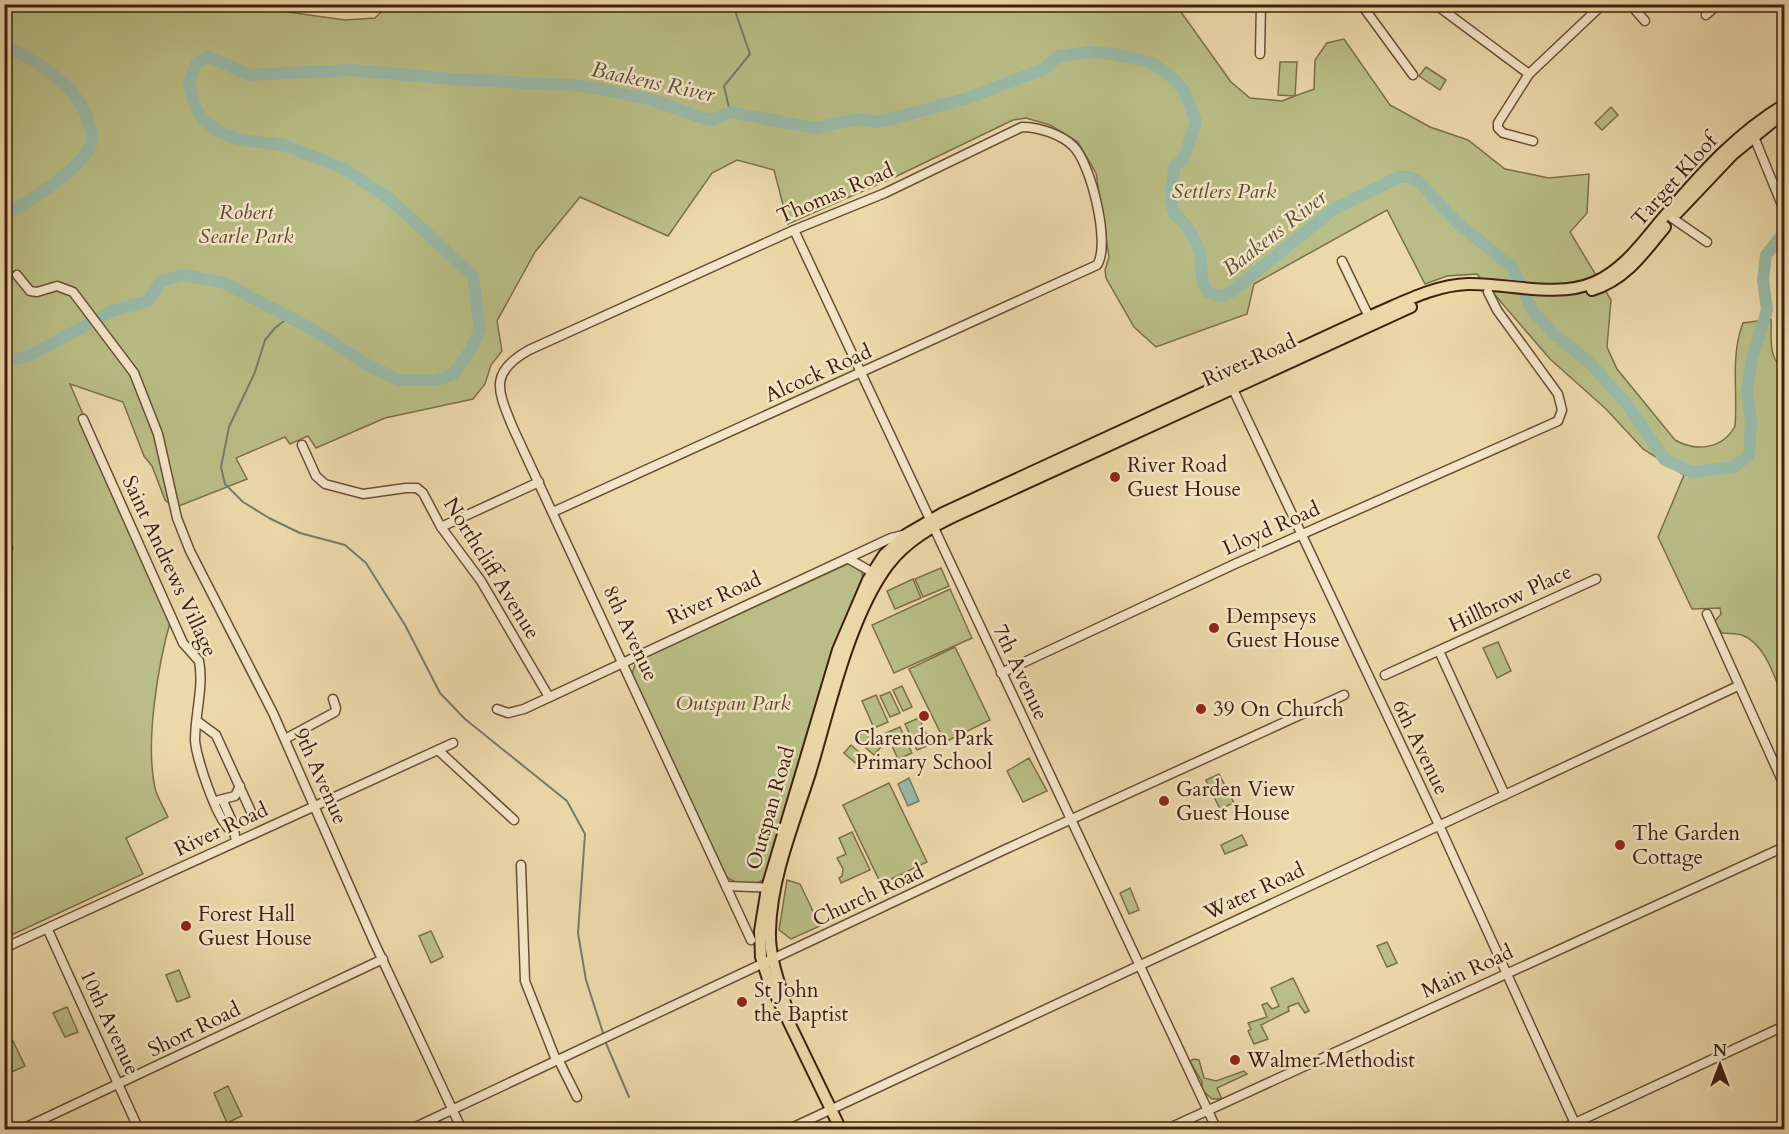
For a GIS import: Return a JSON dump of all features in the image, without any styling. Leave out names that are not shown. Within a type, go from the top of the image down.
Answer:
[{"type":"main road","name":"Target Kloof","points":[[1595,285],[1638,249],[1704,171],[1785,105]]},
{"type":"main road","name":"Target Kloof","points":[[1595,285],[1620,276],[1640,258],[1672,218],[1752,132],[1785,113]]},
{"type":"main road","name":"River Road","points":[[932,523],[1447,286],[1489,290],[1595,285]]},
{"type":"main road","name":"Outspan Road","points":[[768,962],[760,931],[831,670],[884,555],[907,534],[932,523]]},
{"type":"main road","name":"Outspan Road","points":[[876,574],[932,523]]},
{"type":"main road","points":[[768,962],[772,988],[789,1018],[841,1130]]},
{"type":"street","points":[[1260,54],[1261,4]]},
{"type":"street","points":[[1361,4],[1413,75]]},
{"type":"street","points":[[1435,4],[1529,74]]},
{"type":"street","points":[[1585,4],[1594,12]]},
{"type":"street","points":[[1533,141],[1503,133],[1497,125],[1529,74],[1603,4]]},
{"type":"street","points":[[1630,4],[1645,21]]},
{"type":"street","points":[[1706,15],[1718,4]]},
{"type":"street","name":"Thomas Road","points":[[501,373],[514,358],[529,350],[794,230],[885,193],[1025,127],[1044,131],[1070,143],[1084,162],[1098,211],[1103,246],[1102,257],[1097,266]]},
{"type":"street","points":[[1752,132],[1785,210]]},
{"type":"street","points":[[1672,218],[1707,242]]},
{"type":"street","name":"7th Avenue","points":[[794,230],[1217,1130]]},
{"type":"street","points":[[1342,261],[1371,320]]},
{"type":"street","name":"Alcock Road","points":[[553,512],[1097,266]]},
{"type":"street","name":"9th Avenue","points":[[17,275],[30,291],[37,292],[57,286],[68,289],[130,366],[158,434],[174,508],[184,538],[216,607],[260,686],[285,739],[462,1130]]},
{"type":"street","name":"Lloyd Road","points":[[1001,673],[1300,535],[1557,421],[1562,410],[1558,394],[1497,310],[1489,290]]},
{"type":"street","name":"8th Avenue","points":[[501,373],[500,396],[750,940]]},
{"type":"street","name":"6th Avenue","points":[[1231,386],[1439,825],[1577,1126]]},
{"type":"street","name":"Saint Andrews Village","points":[[83,419],[183,643],[199,661],[196,747],[212,798],[228,829],[233,832],[238,842]]},
{"type":"street","name":"Northcliff Avenue","points":[[302,445],[316,476],[322,482],[363,494],[406,488],[419,489],[425,494],[441,527],[481,581],[549,697]]},
{"type":"street","points":[[441,527],[539,482]]},
{"type":"street","name":"River Road","points":[[497,709],[513,713],[895,536],[907,534]]},
{"type":"street","points":[[849,559],[876,574]]},
{"type":"street","name":"Hillbrow Place","points":[[1385,675],[1596,579]]},
{"type":"street","points":[[1707,614],[1738,687],[1785,785]]},
{"type":"street","name":"Hillbrow Place","points":[[1439,651],[1505,795]]},
{"type":"street","points":[[628,673],[639,654]]},
{"type":"street","name":"Water Road","points":[[787,1130],[1139,964],[1738,687]]},
{"type":"street","name":"Church Road","points":[[409,1130],[1344,695]]},
{"type":"street","points":[[285,739],[335,712],[333,699]]},
{"type":"street","points":[[197,721],[216,735],[253,816]]},
{"type":"street","name":"River Road","points":[[4,948],[48,930],[453,743]]},
{"type":"street","points":[[439,751],[514,820]]},
{"type":"street","points":[[212,798],[223,801],[235,796],[240,786]]},
{"type":"street","name":"Saint Andrews Village","points":[[223,801],[234,825],[233,832]]},
{"type":"street","name":"Main Road","points":[[1165,1130],[1785,847]]},
{"type":"street","points":[[521,865],[525,981],[557,1060],[577,1097]]},
{"type":"street","points":[[726,886],[772,888]]},
{"type":"street","name":"10th Avenue","points":[[48,930],[139,1130]]},
{"type":"street","name":"Short Road","points":[[20,1130],[383,959]]},
{"type":"street","points":[[1560,1130],[1577,1126],[1785,1026]]},
{"type":"green space","name":"Robert Searle Park","points":[[230,4],[345,20],[375,18],[387,6],[458,8],[476,4],[1176,5],[1231,82],[1250,98],[1282,101],[1314,89],[1315,60],[1327,43],[1344,39],[1390,105],[1430,127],[1468,140],[1505,169],[1549,178],[1589,174],[1587,213],[1570,232],[1611,300],[1607,347],[1617,369],[1675,440],[1700,447],[1716,444],[1730,434],[1735,426],[1736,361],[1743,323],[1771,319],[1773,353],[1775,359],[1784,368],[1784,700],[1769,663],[1757,646],[1742,635],[1722,633],[1714,622],[1721,614],[1720,608],[1692,609],[1658,537],[1684,475],[1643,449],[1606,409],[1550,359],[1477,274],[1447,276],[1425,284],[1387,210],[1254,284],[1247,314],[1156,347],[1134,327],[1106,278],[1105,270],[1109,257],[1096,173],[1078,142],[1050,125],[1026,118],[1013,120],[897,176],[788,224],[774,170],[737,160],[712,173],[668,236],[580,197],[535,252],[497,321],[502,351],[491,365],[485,384],[473,399],[385,418],[316,448],[308,436],[290,444],[285,437],[236,458],[247,479],[174,508],[165,500],[152,466],[144,456],[123,402],[70,384],[171,619],[154,703],[151,749],[155,788],[168,817],[126,838],[143,874],[5,938],[4,578],[13,548],[4,527],[5,5]]},
{"type":"green space","points":[[1280,62],[1297,62],[1295,96],[1278,95]]},
{"type":"green space","points":[[1426,67],[1446,80],[1440,90],[1419,76]]},
{"type":"green space","points":[[1611,107],[1618,115],[1602,130],[1595,123]]},
{"type":"green space","name":"Outspan Park","points":[[850,563],[861,570],[864,580],[823,681],[765,878],[756,883],[738,883],[724,874],[632,674],[636,661]]},
{"type":"green space","points":[[941,568],[949,586],[923,597],[915,579]]},
{"type":"green space","points":[[913,579],[921,598],[895,609],[887,591]]},
{"type":"green space","points":[[950,589],[972,638],[894,673],[872,625]]},
{"type":"green space","points":[[1498,642],[1511,671],[1497,678],[1483,648]]},
{"type":"green space","points":[[955,647],[990,720],[945,742],[909,669]]},
{"type":"green space","points":[[902,686],[912,707],[903,711],[893,690]]},
{"type":"green space","points":[[890,692],[900,713],[890,717],[880,696]]},
{"type":"green space","points":[[876,695],[888,722],[874,728],[862,701]]},
{"type":"green space","points":[[919,718],[931,744],[917,750],[905,724]]},
{"type":"green space","points":[[900,727],[912,753],[898,759],[886,733]]},
{"type":"green space","points":[[863,731],[881,747],[874,755],[856,739]]},
{"type":"green space","points":[[851,745],[868,760],[861,768],[844,753]]},
{"type":"green space","points":[[1029,758],[1047,791],[1023,802],[1007,771]]},
{"type":"green space","points":[[1219,774],[1234,803],[1220,809],[1206,780]]},
{"type":"green space","points":[[889,783],[927,862],[881,884],[843,805]]},
{"type":"green space","points":[[852,832],[870,870],[841,883],[839,878],[842,876],[843,869],[837,858],[846,854],[839,838]]},
{"type":"green space","points":[[1242,835],[1247,845],[1225,854],[1221,845]]},
{"type":"green space","points":[[787,880],[800,884],[820,926],[791,939],[779,930]]},
{"type":"green space","points":[[1130,888],[1139,910],[1129,914],[1120,893]]},
{"type":"green space","points":[[431,931],[443,957],[431,963],[419,936]]},
{"type":"green space","points":[[1387,942],[1397,963],[1387,967],[1377,946]]},
{"type":"green space","points":[[179,970],[190,997],[177,1002],[166,975]]},
{"type":"green space","points":[[1293,978],[1309,1011],[1305,1013],[1298,1003],[1288,1007],[1289,1011],[1261,1025],[1268,1039],[1254,1044],[1248,1031],[1251,1029],[1248,1023],[1267,1017],[1262,1005],[1267,1003],[1272,1009],[1279,1006],[1271,988]]},
{"type":"green space","points":[[67,1007],[78,1032],[65,1037],[53,1013]]},
{"type":"green space","points":[[13,1041],[25,1066],[12,1072],[5,1055],[4,1045]]},
{"type":"green space","points":[[1199,1060],[1204,1078],[1216,1081],[1244,1071],[1247,1074],[1217,1088],[1222,1099],[1212,1099],[1202,1090],[1202,1082],[1190,1061]]},
{"type":"green space","points":[[228,1086],[242,1116],[227,1123],[214,1093]]},
{"type":"shaded area","points":[[909,778],[919,801],[908,806],[898,784]]},
{"type":"waterway","points":[[730,112],[724,86],[750,54],[736,14],[736,4]]},
{"type":"waterway","name":"Baakens River","points":[[4,45],[43,67],[67,86],[84,110],[93,138],[89,148],[69,171],[41,193],[4,215]]},
{"type":"waterway","name":"Baakens River","points":[[4,362],[29,356],[112,311],[148,301],[161,281],[184,275],[224,283],[314,330],[366,364],[399,380],[438,380],[453,374],[470,351],[480,329],[473,276],[391,200],[343,168],[283,145],[241,140],[219,132],[204,120],[196,109],[189,84],[196,63],[209,57],[250,75],[351,70],[453,79],[585,86],[652,100],[713,120],[730,112],[815,128],[857,119],[874,122],[891,119],[968,98],[1044,69],[1059,56],[1090,52],[1114,54],[1152,63],[1173,78],[1185,92],[1196,122],[1184,158],[1174,167],[1171,202],[1174,214],[1188,228],[1197,246],[1201,259],[1202,279],[1208,292],[1221,296],[1231,292],[1334,209],[1399,177],[1410,177],[1419,182],[1459,224],[1512,267],[1533,311],[1554,334],[1590,363],[1626,403],[1665,460],[1692,472],[1734,467],[1749,455],[1751,423],[1747,391],[1752,359],[1767,310],[1763,280],[1766,255],[1784,233]]},
{"type":"waterway","points":[[289,317],[265,340],[255,372],[229,427],[221,467],[225,484],[243,502],[269,518],[300,533],[345,545],[366,563],[405,625],[440,693],[465,719],[567,801],[585,834],[578,933],[586,980],[604,1036]]},
{"type":"waterway","points":[[605,1041],[629,1097]]},
{"type":"place","name":"River Road Guest House","points":[[1115,477]]},
{"type":"place","name":"Dempseys Guest House","points":[[1214,628]]},
{"type":"place","name":"39 On Church","points":[[1201,709]]},
{"type":"place","name":"Clarendon Park Primary School","points":[[924,716]]},
{"type":"place","name":"Garden View Guest House","points":[[1164,801]]},
{"type":"place","name":"The Garden Cottage","points":[[1620,845]]},
{"type":"place","name":"Forest Hall Guest House","points":[[186,926]]},
{"type":"place","name":"St John the Baptist","points":[[742,1002]]},
{"type":"place","name":"Walmer Methodist","points":[[1235,1060]]},
{"type":"park label","name":"Settlers Park","points":[[1224,191]]}]
